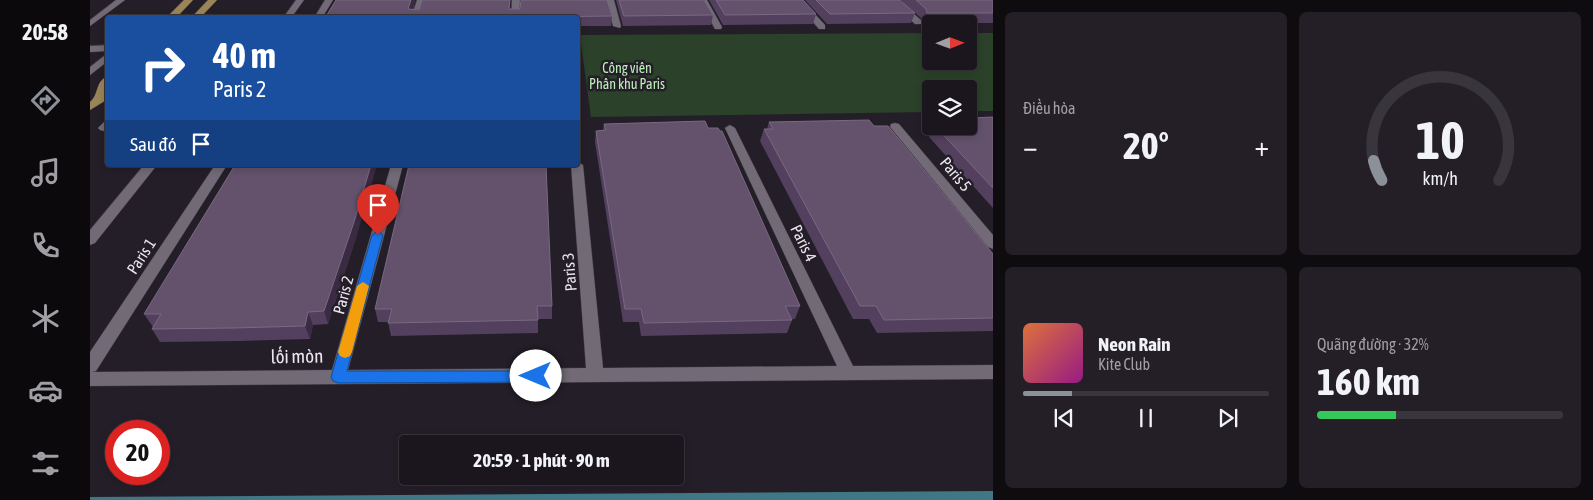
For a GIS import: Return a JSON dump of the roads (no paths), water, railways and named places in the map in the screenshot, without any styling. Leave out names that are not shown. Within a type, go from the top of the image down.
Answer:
[{"type":"main road","points":[[173,15],[189,0]]},
{"type":"main road","points":[[198,15],[213,0]]},
{"type":"main road","points":[[97,101],[105,82]]},
{"type":"street","points":[[90,240],[149,167]]},
{"type":"lane","points":[[90,24],[121,0]]},
{"type":"lane","points":[[288,15],[300,0]]},
{"type":"lane","points":[[320,15],[329,0]]},
{"type":"lane","points":[[416,15],[421,0]]},
{"type":"lane","points":[[515,15],[516,0]]},
{"type":"lane","points":[[610,0],[618,26]]},
{"type":"lane","points":[[703,0],[718,27]]},
{"type":"lane","points":[[798,0],[822,27]]},
{"type":"lane","points":[[893,0],[918,22]]},
{"type":"lane","points":[[90,48],[105,48]]},
{"type":"lane","points":[[90,72],[105,59]]},
{"type":"lane","name":"Paris 5","points":[[895,126],[993,244]]},
{"type":"lane","name":"Paris 4","points":[[730,128],[848,373]]},
{"type":"lane","name":"Paris 1","points":[[90,366],[220,167]]},
{"type":"lane","name":"Paris 2","points":[[338,377],[396,167]]},
{"type":"lane","name":"Paris 3","points":[[576,167],[595,376]]},
{"type":"lane","name":"lối mòn","points":[[90,379],[993,372]]},
{"type":"water","points":[[993,491],[993,500],[90,500],[90,497]]},
{"type":"park label","name":"Công viên Phân khu Paris","points":[[627,76]]}]
